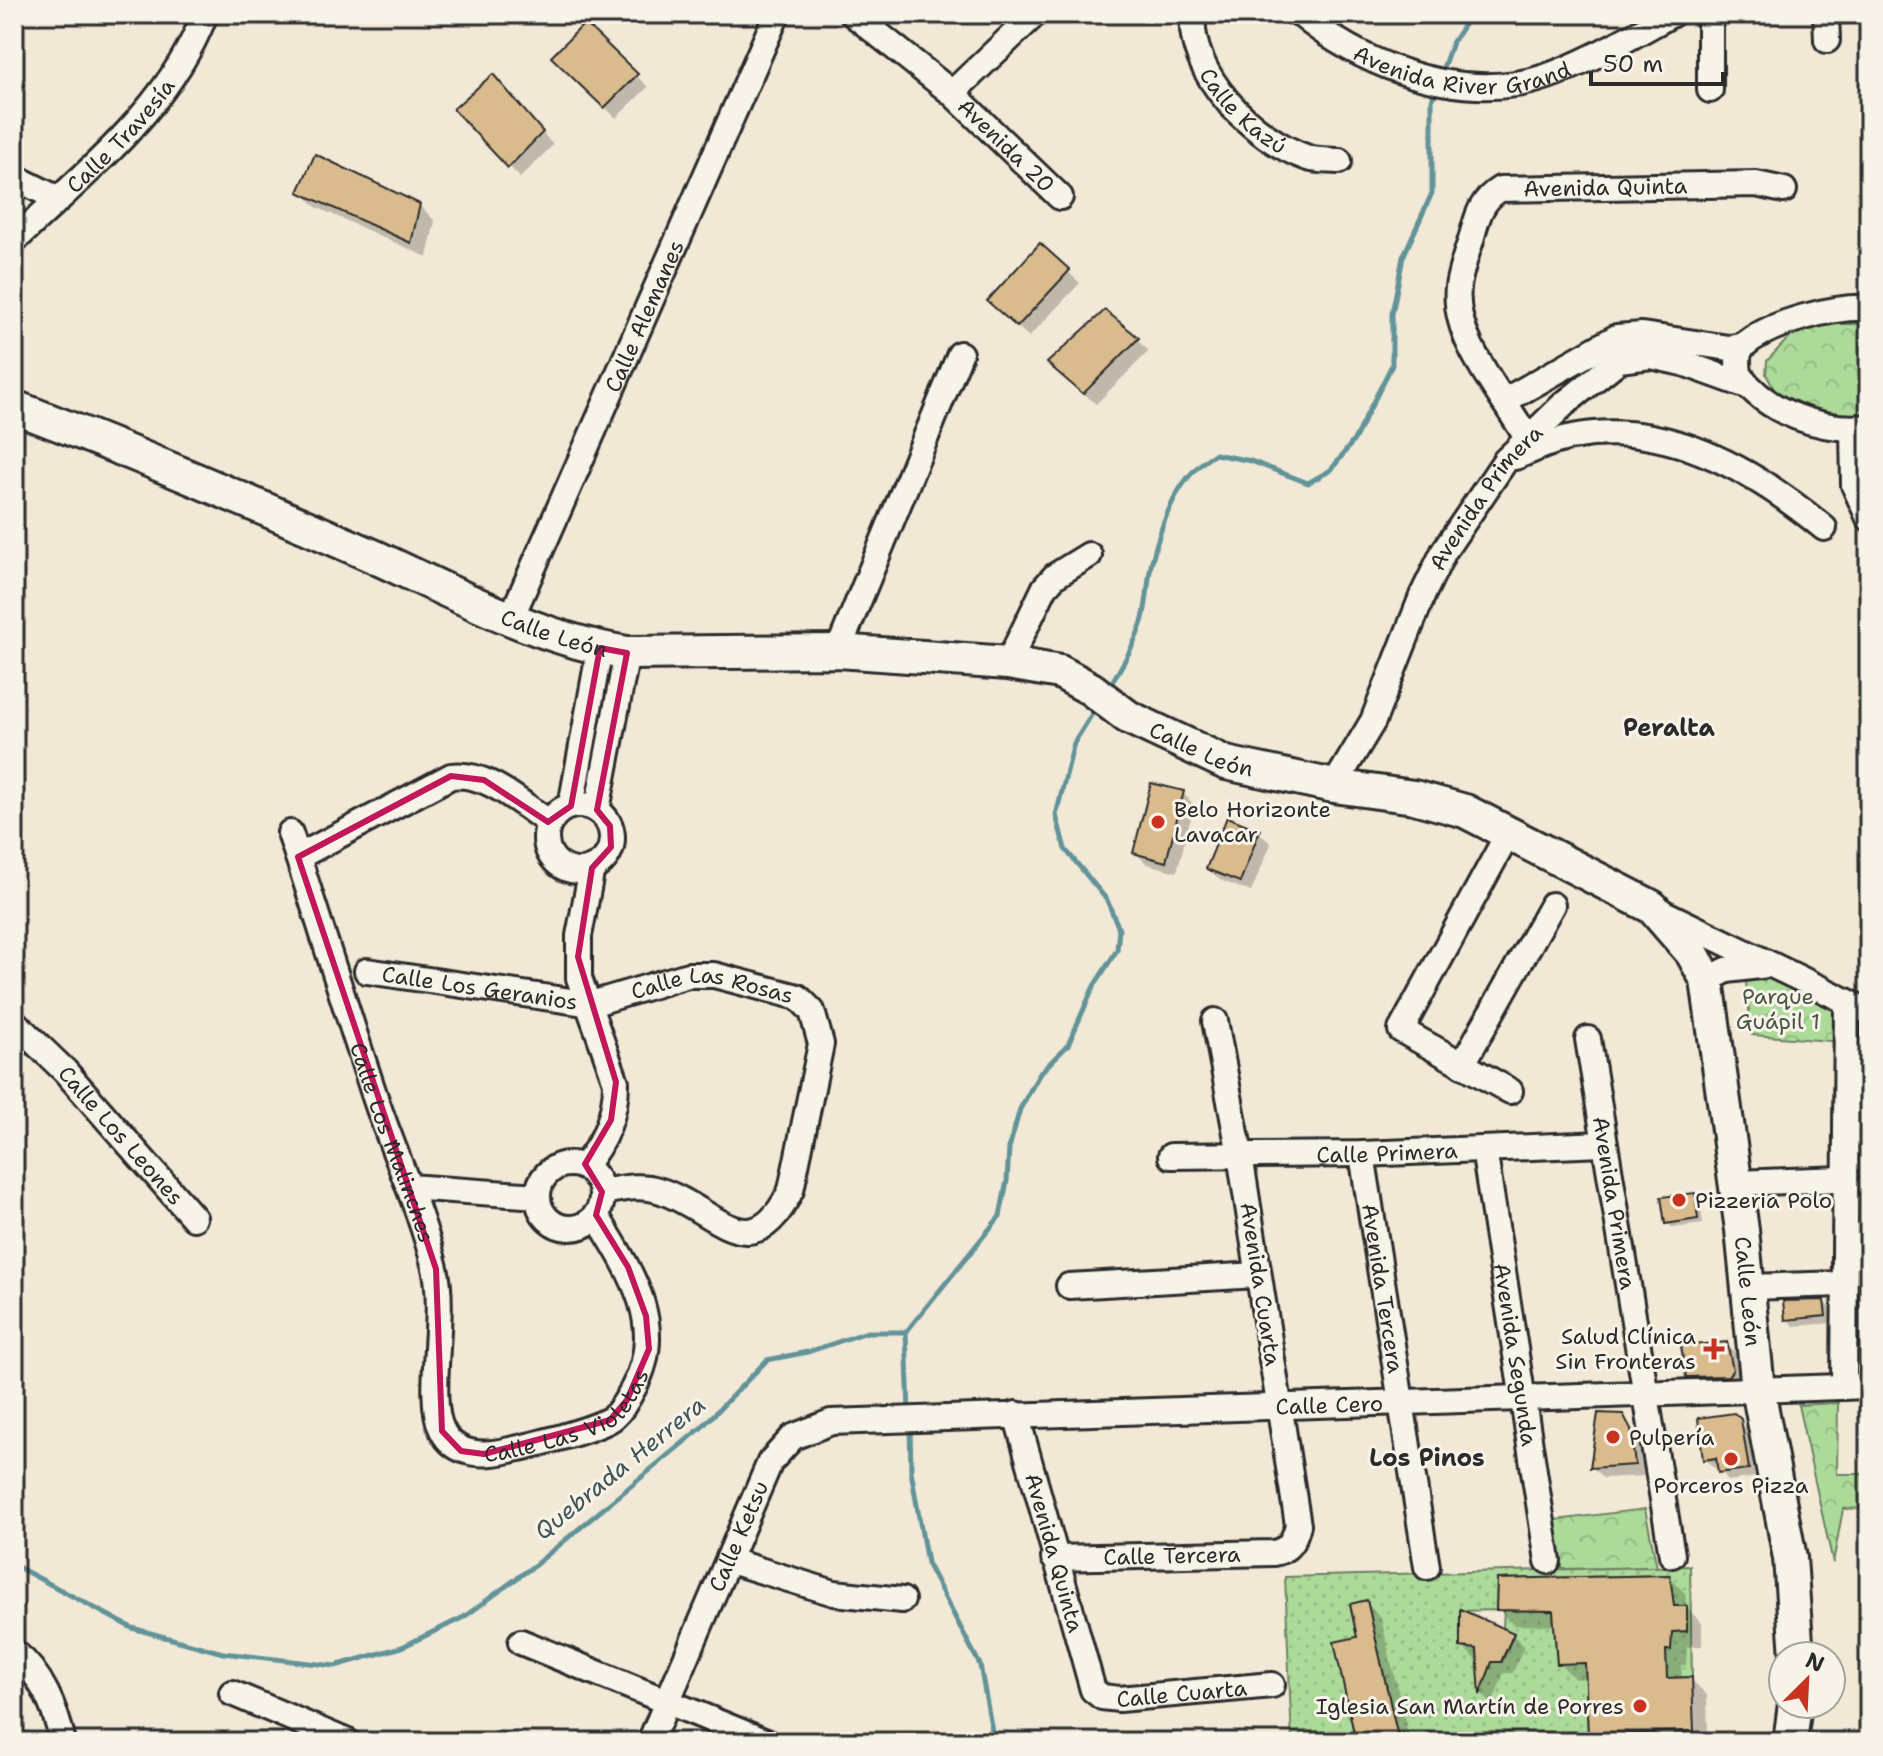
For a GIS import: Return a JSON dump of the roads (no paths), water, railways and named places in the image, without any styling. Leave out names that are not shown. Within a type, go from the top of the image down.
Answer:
[{"type":"main road","name":"Calle León","points":[[14,407],[225,490],[511,618],[614,650],[838,651],[1008,663],[1060,672],[1091,689],[1128,717],[1226,763],[1334,786],[1414,797],[1465,811],[1652,907],[1692,953],[1707,980],[1735,1183],[1758,1389],[1790,1558],[1796,1640]]},
{"type":"main road","points":[[1790,1742],[1793,1720]]},
{"type":"street","name":"Calle Travesía","points":[[14,241],[147,114],[185,57],[205,14]]},
{"type":"street","name":"Calle Alemanes","points":[[511,618],[777,14]]},
{"type":"street","points":[[853,14],[952,93],[1035,14]]},
{"type":"street","name":"Calle Kazú","points":[[1193,14],[1193,37],[1202,63],[1218,88],[1251,123],[1285,148],[1310,159],[1339,161]]},
{"type":"street","name":"Avenida River Grand","points":[[1300,14],[1335,39],[1386,65],[1459,87],[1517,84],[1541,77],[1618,43],[1672,14]]},
{"type":"street","points":[[1710,14],[1710,90]]},
{"type":"street","points":[[1826,14],[1827,40]]},
{"type":"street","name":"Avenida 20","points":[[952,93],[1060,197]]},
{"type":"street","points":[[14,177],[58,199]]},
{"type":"street","name":"Avenida Quinta","points":[[1528,440],[1506,400],[1482,369],[1458,316],[1458,286],[1478,213],[1487,197],[1500,189],[1756,184],[1784,190]]},
{"type":"street","name":"Avenida Primera","points":[[1506,400],[1617,337],[1642,335],[1729,348],[1743,346],[1813,315],[1869,308]]},
{"type":"street","points":[[1470,345],[1496,370],[1522,379],[1546,379],[1564,404]]},
{"type":"street","points":[[1743,346],[1737,359],[1739,374],[1747,386]]},
{"type":"street","points":[[838,651],[960,354]]},
{"type":"street","name":"Avenida Primera","points":[[1334,786],[1373,721],[1423,594],[1444,551],[1505,461],[1564,404],[1619,360],[1651,356],[1714,372],[1747,386],[1768,403],[1792,415],[1831,427],[1861,428]]},
{"type":"street","points":[[1861,428],[1854,485],[1869,518]]},
{"type":"street","points":[[1505,461],[1569,437],[1593,434],[1659,439],[1708,454],[1767,485],[1824,528]]},
{"type":"street","points":[[1008,663],[1045,587],[1055,576],[1089,555]]},
{"type":"street","points":[[571,806],[597,810],[610,826],[612,837],[607,857],[592,868],[579,871],[559,864],[547,845],[550,823],[571,806],[614,650]]},
{"type":"street","points":[[597,810],[614,650]]},
{"type":"street","points":[[298,857],[451,776],[484,780],[550,823]]},
{"type":"street","points":[[1509,832],[1401,1030],[1510,1091]]},
{"type":"street","name":"Calle Los Malinches","points":[[290,833],[378,1105],[436,1269],[442,1306],[436,1408],[442,1431],[461,1451]]},
{"type":"street","points":[[583,1167],[596,1152],[616,1100],[616,1082],[591,1004],[579,978],[578,957],[592,868]]},
{"type":"street","points":[[1462,1065],[1552,905]]},
{"type":"street","points":[[1652,907],[1858,1007],[1843,1179],[1844,1387]]},
{"type":"street","points":[[1707,980],[1727,970],[1767,965]]},
{"type":"street","name":"Calle Los Geranios","points":[[367,971],[591,1004]]},
{"type":"street","name":"Calle Las Rosas","points":[[591,1004],[688,975],[714,975],[798,997],[812,1011],[819,1026],[821,1044],[791,1190],[781,1212],[766,1225],[751,1232],[734,1231],[679,1198],[655,1189],[633,1187],[599,1204]]},
{"type":"street","name":"Avenida Cuarta","points":[[1215,1021],[1240,1155],[1298,1525],[1289,1546]]},
{"type":"street","name":"Calle Los Leones","points":[[14,1022],[65,1071],[194,1218]]},
{"type":"street","name":"Avenida Primera","points":[[1588,1039],[1672,1555]]},
{"type":"street","name":"Calle Primera","points":[[1171,1156],[1362,1154],[1603,1144]]},
{"type":"street","name":"Avenida Segunda","points":[[1484,1149],[1548,1561]]},
{"type":"street","name":"Avenida Tercera","points":[[1362,1154],[1427,1567]]},
{"type":"street","points":[[562,1165],[583,1167],[598,1182],[599,1204],[580,1227],[560,1226],[544,1215],[538,1196],[545,1177],[552,1169],[562,1165]]},
{"type":"street","points":[[1735,1183],[1843,1179]]},
{"type":"street","points":[[409,1187],[538,1196]]},
{"type":"street","name":"Calle Las Violetas","points":[[461,1451],[484,1454],[610,1420],[627,1400],[649,1349],[646,1316],[599,1204]]},
{"type":"street","points":[[1069,1286],[1258,1275]]},
{"type":"street","points":[[1747,1287],[1844,1284]]},
{"type":"street","name":"Calle Cero","points":[[910,1419],[1869,1386]]},
{"type":"street","name":"Avenida Quinta","points":[[1016,1414],[1093,1690]]},
{"type":"street","name":"Calle Ketsu","points":[[650,1742],[770,1462],[793,1437],[831,1422],[910,1419]]},
{"type":"street","name":"Calle Tercera","points":[[1054,1558],[1273,1553],[1289,1546]]},
{"type":"street","points":[[730,1561],[834,1593],[902,1600]]},
{"type":"street","points":[[521,1642],[766,1742]]},
{"type":"street","points":[[14,1652],[28,1663],[56,1709],[63,1742]]},
{"type":"street","name":"Calle Cuarta","points":[[1093,1690],[1102,1697],[1119,1699],[1272,1685]]},
{"type":"street","points":[[232,1693],[348,1742]]},
{"type":"waterway","name":"Quebrada Herrera","points":[[1440,76],[1452,43],[1471,14]]},
{"type":"waterway","name":"Quebrada Herrera","points":[[1109,687],[1142,622],[1152,561],[1161,530],[1173,500],[1191,474],[1215,454],[1251,461],[1308,483],[1331,470],[1354,440],[1392,365],[1392,314],[1403,257],[1432,193],[1432,100],[1436,89]]},
{"type":"waterway","name":"Quebrada Herrera","points":[[14,1565],[132,1628],[223,1653],[335,1666],[402,1647],[464,1617],[535,1565],[701,1428],[767,1360],[808,1352],[867,1332],[906,1332],[1000,1216],[1009,1148],[1020,1109],[1040,1073],[1068,1045],[1094,986],[1117,950],[1119,929],[1107,900],[1065,849],[1056,815],[1074,743],[1097,706]]},
{"type":"waterway","points":[[906,1332],[909,1413]]},
{"type":"waterway","points":[[910,1427],[911,1471],[927,1563],[980,1665],[994,1742]]},
{"type":"place","name":"Belo Horizonte Lavacar","points":[[1158,822]]},
{"type":"place","name":"Pizzeria Polo","points":[[1679,1200]]},
{"type":"place","name":"Salud Clínica Sin Fronteras","points":[[1714,1349]]},
{"type":"place","name":"Pulpería","points":[[1613,1437]]},
{"type":"place","name":"Porceros Pizza","points":[[1731,1459]]},
{"type":"place","name":"Iglesia San Martín de Porres","points":[[1640,1706]]},
{"type":"district","name":"Peralta","points":[[1669,728]]},
{"type":"district","name":"Los Pinos","points":[[1427,1458]]},
{"type":"park label","name":"Parque Guápil 1","points":[[1778,1008]]}]
